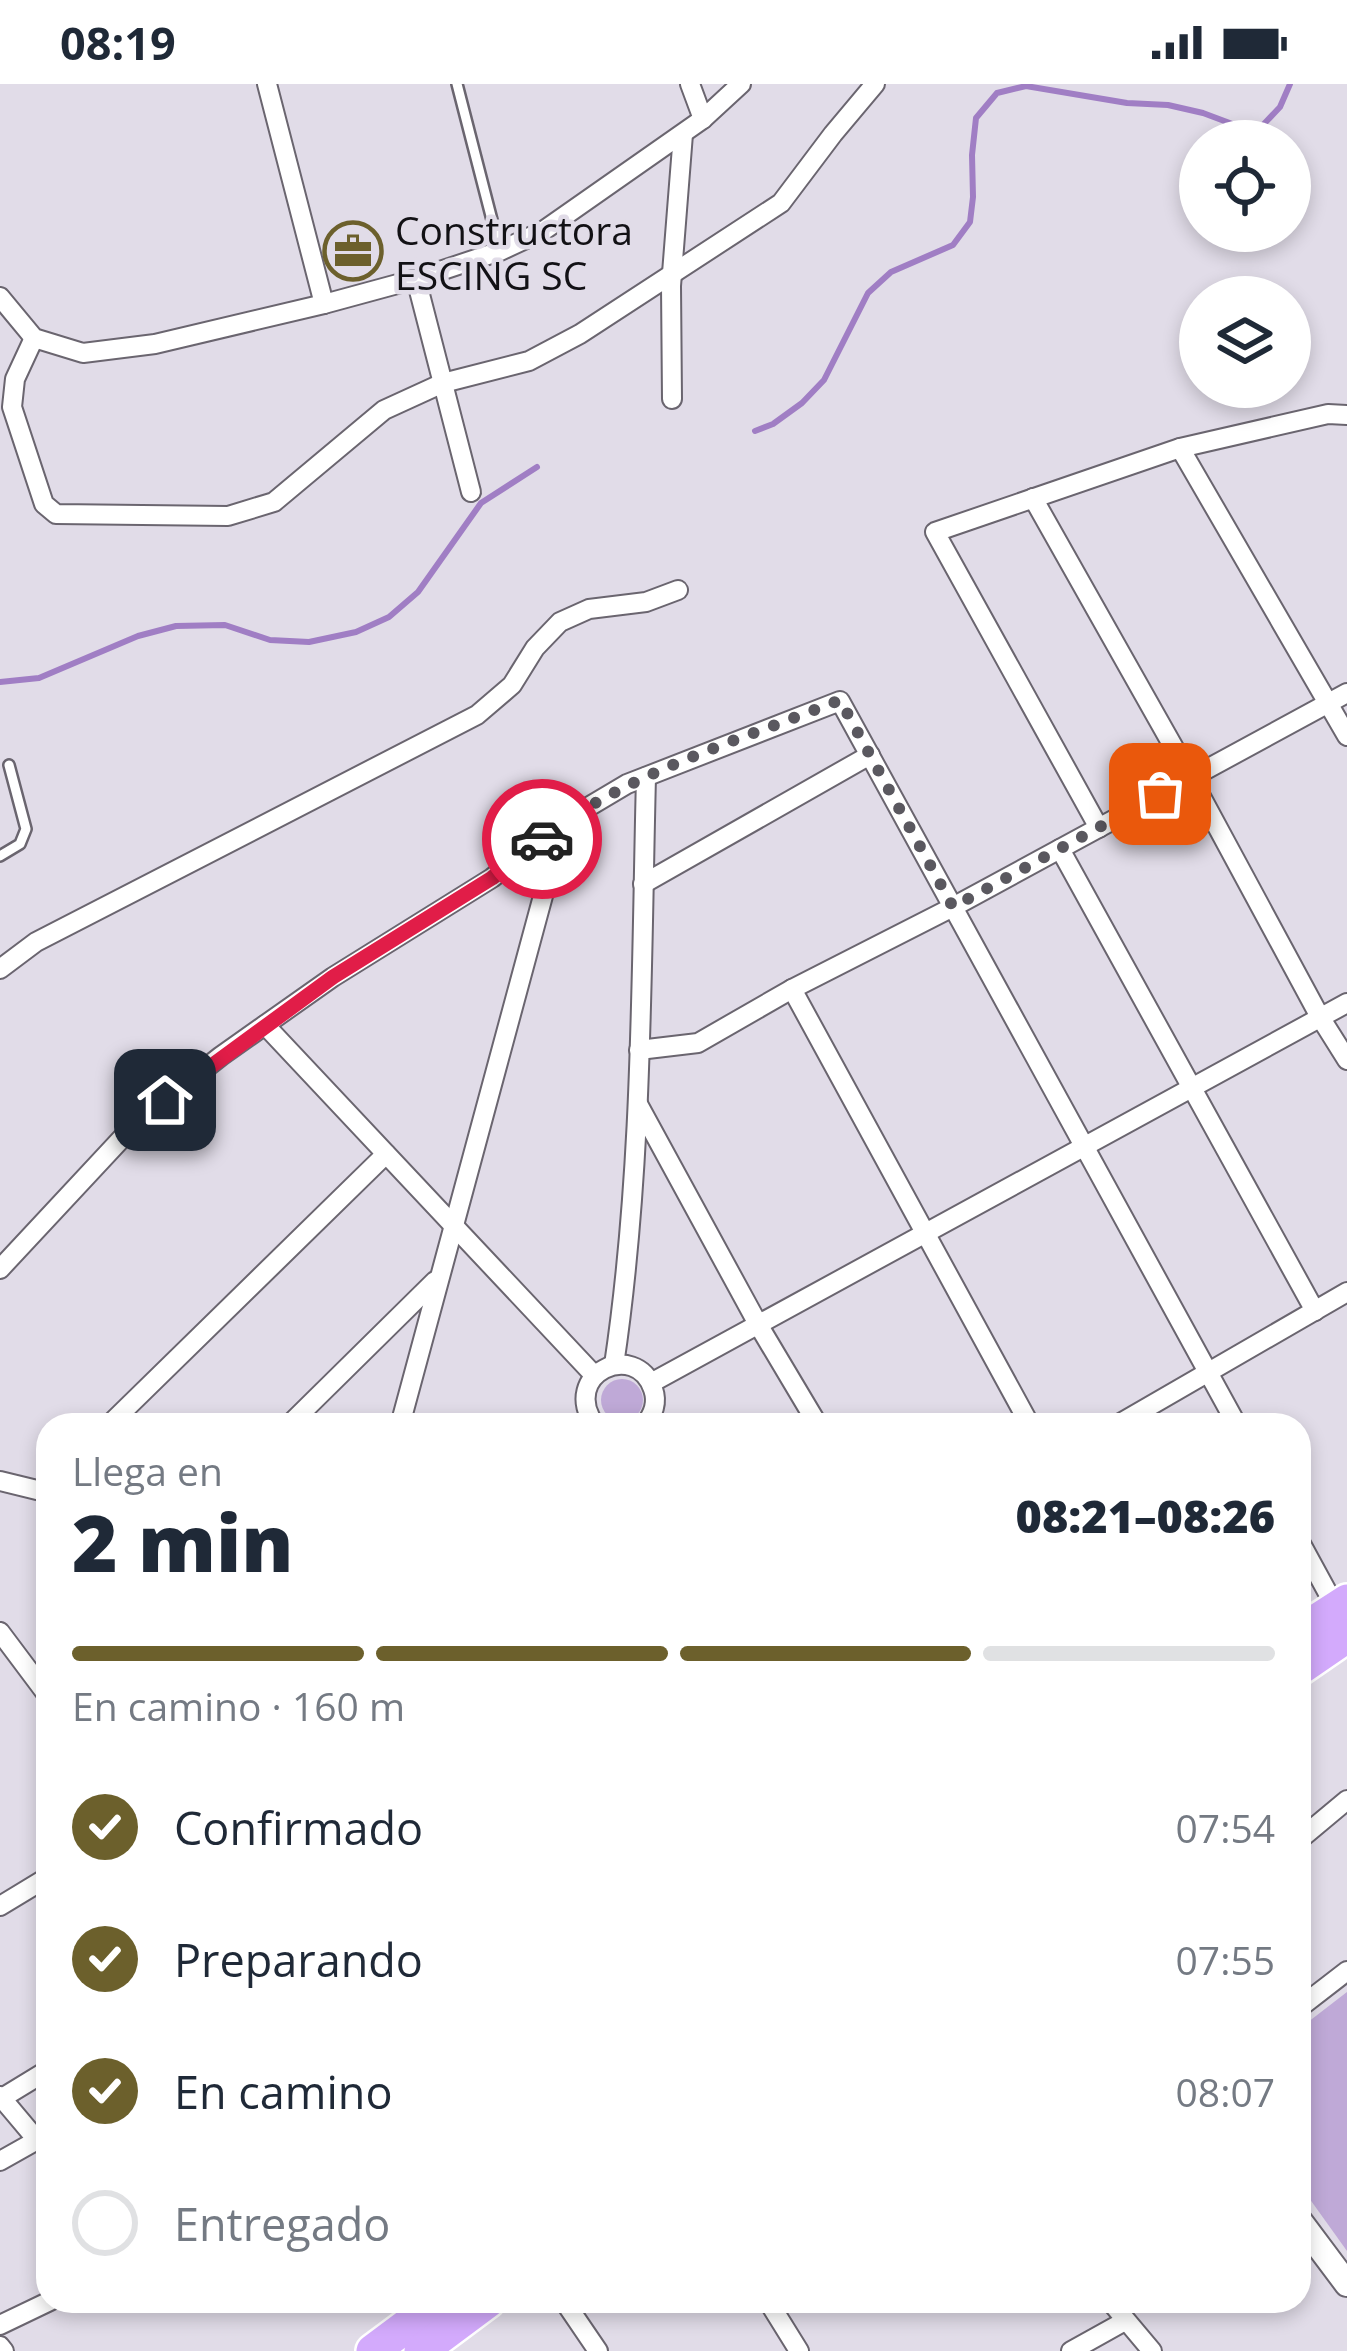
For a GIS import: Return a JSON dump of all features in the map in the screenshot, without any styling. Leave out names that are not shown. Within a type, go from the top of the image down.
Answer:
[{"type":"highway","points":[[1311,1628],[1344,1616]]},
{"type":"highway","points":[[1311,1655],[1344,1616]]},
{"type":"highway","points":[[373,2351],[424,2313]]},
{"type":"highway","points":[[421,2351],[472,2313]]},
{"type":"street","points":[[267,84],[324,304]]},
{"type":"street","points":[[690,84],[704,119]]},
{"type":"street","points":[[0,298],[34,338],[83,353],[155,344],[416,278],[543,231],[704,119],[741,84]]},
{"type":"street","points":[[34,338],[15,380],[12,407],[44,504],[56,514],[228,516],[274,502],[384,410],[443,383],[529,361],[580,334],[781,203],[875,84]]},
{"type":"street","points":[[672,399],[672,275],[683,134]]},
{"type":"street","points":[[416,278],[472,492]]},
{"type":"street","points":[[1099,828],[935,532],[1180,448],[1328,414],[1347,415]]},
{"type":"street","points":[[1180,448],[1347,736]]},
{"type":"street","points":[[1033,498],[1347,1060]]},
{"type":"street","points":[[0,969],[36,942],[477,716],[512,685],[535,648],[560,622],[590,609],[646,602],[678,590]]},
{"type":"street","points":[[639,1050],[698,1042],[1347,693]]},
{"type":"street","points":[[0,1269],[7,1245],[137,1122],[333,977],[492,878],[563,822],[627,784],[840,700],[1230,1413]]},
{"type":"street","points":[[643,884],[870,755]]},
{"type":"street","points":[[614,1365],[627,1278],[638,1104],[646,777]]},
{"type":"street","points":[[403,1413],[563,822]]},
{"type":"street","points":[[1060,849],[1315,1311]]},
{"type":"street","points":[[792,989],[1023,1413]]},
{"type":"street","points":[[651,1383],[1347,1003]]},
{"type":"street","points":[[265,1025],[595,1376]]},
{"type":"street","points":[[638,1104],[811,1413]]},
{"type":"street","points":[[121,1413],[386,1154]]},
{"type":"street","points":[[301,1413],[438,1278]]},
{"type":"street","points":[[1139,1413],[1347,1292]]},
{"type":"street","points":[[589,1413],[588,1384],[614,1365],[635,1368],[651,1383],[655,1394],[651,1413]]},
{"type":"street","points":[[0,1481],[36,1489]]},
{"type":"street","points":[[1311,1560],[1344,1616]]},
{"type":"street","points":[[0,1633],[7,1656],[36,1681]]},
{"type":"street","points":[[33,1677],[36,1674]]},
{"type":"street","points":[[1311,1830],[1347,1801]]},
{"type":"street","points":[[0,1906],[36,1884]]},
{"type":"street","points":[[1311,1999],[1347,1971]]},
{"type":"street","points":[[36,2077],[1,2097],[36,2130]]},
{"type":"street","points":[[0,2161],[36,2141]]},
{"type":"street","points":[[1311,2236],[1347,2284]]},
{"type":"street","points":[[0,2324],[36,2307]]},
{"type":"street","points":[[571,2313],[598,2351]]},
{"type":"street","points":[[775,2313],[799,2351]]},
{"type":"street","points":[[1120,2313],[1152,2351]]},
{"type":"street","points":[[1071,2351],[1126,2321]]},
{"type":"lane","points":[[457,84],[500,250]]},
{"type":"lane","points":[[0,856],[20,844],[26,829],[9,765]]},
{"type":"shaded area","points":[[614,1380],[630,1380],[642,1392],[638,1413],[606,1413],[602,1408],[602,1392]]},
{"type":"shaded area","points":[[1347,1992],[1347,2251],[1311,2201],[1311,2020]]},
{"type":"waterway","points":[[755,431],[802,403],[824,380],[868,293],[891,272],[953,245],[970,222],[976,118],[997,93],[1026,86],[1168,105],[1235,125],[1262,126],[1280,107],[1290,84]]},
{"type":"waterway","points":[[0,682],[39,678],[138,636],[176,626],[225,625],[270,640],[309,642],[356,632],[389,617],[418,592],[481,503],[537,467]]},
{"type":"way so far","points":[[542,839],[627,784],[840,700],[953,907],[1160,794]]},
{"type":"place","name":"Constructora ESCING SC","points":[[353,251]]},
{"type":"route","points":[[165,1100],[333,977],[492,878],[542,839]]}]
